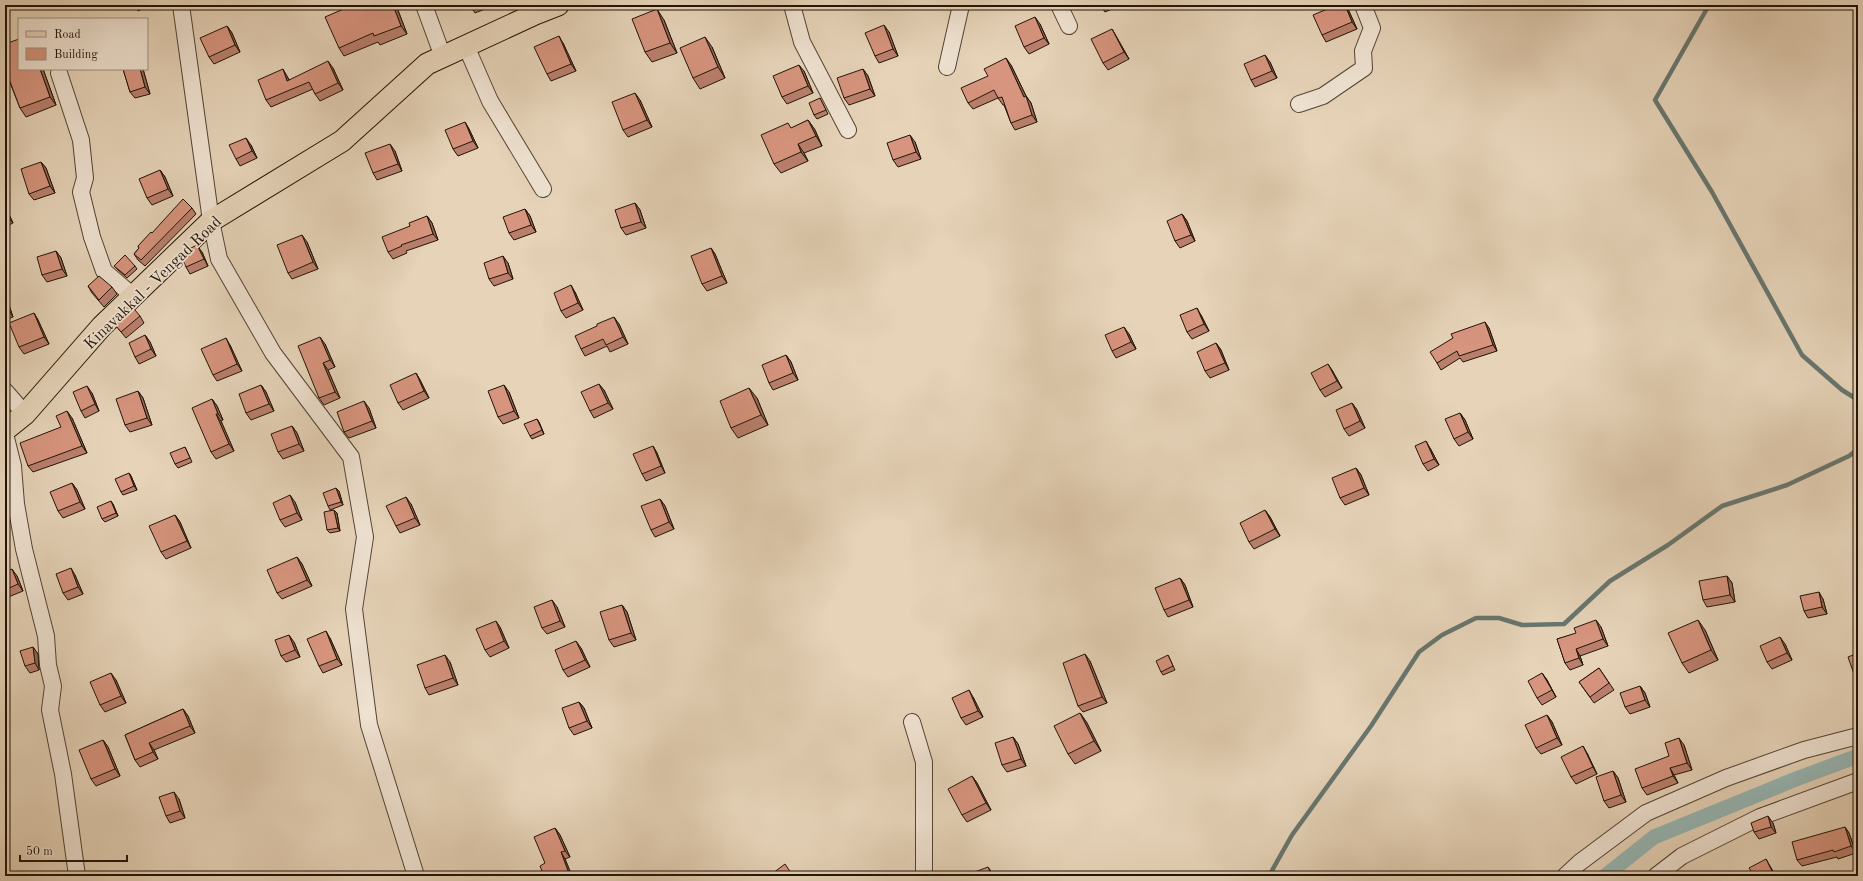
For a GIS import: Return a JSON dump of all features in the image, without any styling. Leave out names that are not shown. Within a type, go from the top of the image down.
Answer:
[{"type":"main road","name":"Kinavakkal - Vengad Road","points":[[5,430],[25,414],[102,326],[211,221],[342,141],[427,64],[558,5]]},
{"type":"street","points":[[181,5],[211,221],[219,259],[273,353],[351,457],[365,537],[354,609],[369,725],[416,876]]},
{"type":"street","points":[[424,5],[443,57]]},
{"type":"street","points":[[792,5],[802,42],[848,130]]},
{"type":"street","points":[[947,67],[961,5]]},
{"type":"street","points":[[1059,5],[1069,26]]},
{"type":"street","points":[[1299,104],[1323,96],[1364,68],[1363,51],[1372,28],[1363,5]]},
{"type":"street","points":[[466,46],[490,100],[543,189]]},
{"type":"street","points":[[59,74],[81,140],[85,178],[81,192],[92,237],[104,271],[133,296]]},
{"type":"street","points":[[5,391],[25,414]]},
{"type":"street","points":[[5,434],[13,466],[16,504],[24,549],[46,636],[48,665],[53,686],[50,710],[63,774],[77,876]]},
{"type":"street","points":[[912,722],[924,762],[924,876]]},
{"type":"street","points":[[1565,876],[1579,863],[1646,813],[1733,776],[1804,750],[1858,736]]},
{"type":"street","points":[[1656,876],[1682,856],[1760,816],[1858,781]]},
{"type":"building","points":[[353,5],[393,5],[401,26],[374,36],[373,33],[339,48],[325,17]]},
{"type":"building","points":[[1337,5],[1345,5],[1352,22],[1322,35],[1313,15]]},
{"type":"building","points":[[657,9],[670,43],[645,52],[632,19]]},
{"type":"building","points":[[1035,17],[1044,38],[1024,47],[1015,26]]},
{"type":"building","points":[[884,25],[893,49],[875,56],[865,33]]},
{"type":"building","points":[[227,26],[235,45],[209,57],[200,38]]},
{"type":"building","points":[[1112,29],[1124,52],[1103,63],[1091,39]]},
{"type":"building","points":[[559,36],[571,64],[547,74],[534,47]]},
{"type":"building","points":[[705,37],[718,67],[693,78],[680,48]]},
{"type":"building","points":[[18,39],[18,70],[40,70],[50,97],[20,108],[5,71],[5,44]]},
{"type":"building","points":[[1265,55],[1272,71],[1251,80],[1244,64]]},
{"type":"building","points":[[1006,58],[1024,97],[1026,96],[1032,115],[1011,123],[1002,97],[998,98],[994,90],[968,103],[961,88],[988,76],[984,69]]},
{"type":"building","points":[[328,61],[338,83],[315,94],[309,82],[266,100],[258,80],[283,69],[287,81]]},
{"type":"building","points":[[799,65],[808,86],[782,97],[773,76]]},
{"type":"building","points":[[863,69],[870,89],[844,98],[837,78]]},
{"type":"building","points":[[123,70],[140,70],[145,87],[130,92]]},
{"type":"building","points":[[635,93],[647,120],[623,130],[612,102]]},
{"type":"building","points":[[820,98],[826,110],[814,115],[809,103]]},
{"type":"building","points":[[808,120],[816,136],[798,144],[801,152],[774,164],[761,135],[788,123],[791,128]]},
{"type":"building","points":[[465,122],[473,141],[453,149],[445,130]]},
{"type":"building","points":[[910,135],[916,152],[893,160],[887,143]]},
{"type":"building","points":[[246,138],[252,151],[236,159],[229,145]]},
{"type":"building","points":[[390,144],[398,164],[373,173],[365,153]]},
{"type":"building","points":[[41,162],[50,186],[29,194],[21,169]]},
{"type":"building","points":[[160,170],[168,189],[147,198],[139,179]]},
{"type":"building","points":[[183,199],[192,208],[141,260],[134,254],[139,248],[138,246]]},
{"type":"building","points":[[635,203],[641,222],[621,228],[615,210]]},
{"type":"building","points":[[525,209],[531,225],[509,233],[503,217]]},
{"type":"building","points":[[5,210],[8,217],[5,218]]},
{"type":"building","points":[[1182,214],[1191,235],[1175,241],[1167,221]]},
{"type":"building","points":[[427,216],[433,234],[401,245],[402,246],[388,252],[382,237],[410,226],[409,223]]},
{"type":"building","points":[[302,235],[313,262],[288,273],[277,245]]},
{"type":"building","points":[[197,245],[204,259],[186,267],[181,256],[187,250]]},
{"type":"building","points":[[711,248],[722,276],[702,284],[691,256]]},
{"type":"building","points":[[56,251],[62,269],[42,275],[37,257]]},
{"type":"building","points":[[125,255],[135,266],[125,275],[114,266]]},
{"type":"building","points":[[503,256],[508,273],[489,279],[484,263]]},
{"type":"building","points":[[99,276],[112,287],[99,300],[88,286]]},
{"type":"building","points":[[571,285],[578,303],[561,311],[554,293]]},
{"type":"building","points":[[5,301],[9,310],[5,312]]},
{"type":"building","points":[[130,304],[140,316],[121,332],[112,321]]},
{"type":"building","points":[[1197,308],[1204,324],[1187,332],[1180,315]]},
{"type":"building","points":[[34,313],[44,337],[19,347],[9,323]]},
{"type":"building","points":[[614,317],[623,337],[606,345],[603,339],[581,349],[575,336]]},
{"type":"building","points":[[1485,322],[1493,345],[1459,356],[1457,351],[1437,363],[1430,352],[1453,338],[1451,334]]},
{"type":"building","points":[[1124,327],[1131,342],[1112,351],[1105,335]]},
{"type":"building","points":[[145,335],[151,349],[135,357],[129,343]]},
{"type":"building","points":[[320,337],[330,360],[323,363],[335,392],[319,398],[298,346]]},
{"type":"building","points":[[226,338],[237,364],[213,375],[201,349]]},
{"type":"building","points":[[1216,343],[1225,363],[1205,371],[1197,352]]},
{"type":"building","points":[[786,355],[793,373],[769,383],[762,365]]},
{"type":"building","points":[[1328,364],[1337,381],[1320,390],[1311,373]]},
{"type":"building","points":[[416,373],[424,391],[398,403],[390,385]]},
{"type":"building","points":[[599,384],[608,403],[590,411],[581,392]]},
{"type":"building","points":[[261,385],[269,404],[246,413],[239,394]]},
{"type":"building","points":[[504,385],[514,411],[498,417],[488,391]]},
{"type":"building","points":[[87,386],[95,404],[81,411],[73,392]]},
{"type":"building","points":[[749,388],[761,415],[731,428],[720,401]]},
{"type":"building","points":[[138,391],[147,418],[125,425],[116,399]]},
{"type":"building","points":[[212,399],[218,414],[216,414],[229,444],[211,452],[192,408]]},
{"type":"building","points":[[364,401],[372,421],[344,432],[337,412]]},
{"type":"building","points":[[1352,403],[1360,421],[1344,429],[1336,410]]},
{"type":"building","points":[[67,411],[82,446],[28,466],[20,443],[61,427],[56,416]]},
{"type":"building","points":[[1460,413],[1468,432],[1454,439],[1445,419]]},
{"type":"building","points":[[537,419],[542,430],[530,436],[524,424]]},
{"type":"building","points":[[292,426],[299,444],[278,452],[271,434]]},
{"type":"building","points":[[1426,441],[1434,459],[1423,464],[1415,446]]},
{"type":"building","points":[[653,446],[661,466],[642,474],[633,454]]},
{"type":"building","points":[[185,447],[190,458],[175,464],[170,453]]},
{"type":"building","points":[[1356,468],[1364,488],[1340,498],[1332,478]]},
{"type":"building","points":[[129,473],[134,486],[121,492],[115,479]]},
{"type":"building","points":[[72,483],[80,502],[58,511],[50,492]]},
{"type":"building","points":[[336,488],[341,502],[328,506],[323,493]]},
{"type":"building","points":[[290,495],[297,513],[280,520],[273,503]]},
{"type":"building","points":[[406,497],[415,518],[396,526],[386,506]]},
{"type":"building","points":[[660,499],[669,522],[651,530],[641,506]]},
{"type":"building","points":[[111,501],[116,513],[102,519],[97,507]]},
{"type":"building","points":[[334,510],[338,528],[327,530],[324,512]]},
{"type":"building","points":[[1265,510],[1275,529],[1249,542],[1240,523]]},
{"type":"building","points":[[175,515],[187,541],[161,552],[149,526]]},
{"type":"building","points":[[297,557],[307,580],[277,593],[267,570]]},
{"type":"building","points":[[71,568],[78,587],[63,593],[56,574]]},
{"type":"building","points":[[12,569],[18,584],[5,590],[5,572]]},
{"type":"building","points":[[1727,576],[1730,595],[1703,600],[1699,581]]},
{"type":"building","points":[[1180,578],[1189,600],[1164,610],[1155,588]]},
{"type":"building","points":[[1819,592],[1822,607],[1804,611],[1800,596]]},
{"type":"building","points":[[552,600],[560,621],[542,628],[534,607]]},
{"type":"building","points":[[622,605],[631,633],[609,640],[600,612]]},
{"type":"building","points":[[1596,620],[1603,639],[1576,649],[1579,658],[1565,663],[1557,639],[1576,633],[1574,628]]},
{"type":"building","points":[[1698,620],[1711,650],[1682,663],[1668,633]]},
{"type":"building","points":[[496,621],[504,641],[485,650],[476,629]]},
{"type":"building","points":[[326,631],[337,659],[319,666],[307,639]]},
{"type":"building","points":[[289,635],[295,650],[281,656],[275,640]]},
{"type":"building","points":[[1780,637],[1787,653],[1767,662],[1760,646]]},
{"type":"building","points":[[576,641],[585,660],[563,670],[555,650]]},
{"type":"building","points":[[33,647],[35,663],[25,666],[20,651]]},
{"type":"building","points":[[1858,653],[1858,673],[1854,674],[1848,657]]},
{"type":"building","points":[[1085,654],[1102,697],[1078,706],[1063,663]]},
{"type":"building","points":[[445,655],[453,678],[425,688],[417,665]]},
{"type":"building","points":[[1168,655],[1173,666],[1161,672],[1156,661]]},
{"type":"building","points":[[1599,668],[1609,683],[1590,697],[1579,682]]},
{"type":"building","points":[[111,673],[121,696],[100,705],[90,682]]},
{"type":"building","points":[[1542,673],[1552,690],[1537,698],[1528,681]]},
{"type":"building","points":[[1640,686],[1645,700],[1625,707],[1620,693]]},
{"type":"building","points":[[969,690],[978,711],[961,718],[952,698]]},
{"type":"building","points":[[579,702],[587,721],[569,728],[562,708]]},
{"type":"building","points":[[183,709],[190,726],[149,743],[153,752],[135,760],[125,735]]},
{"type":"building","points":[[1080,713],[1094,741],[1068,754],[1054,726]]},
{"type":"building","points":[[1547,715],[1557,738],[1536,748],[1525,725]]},
{"type":"building","points":[[1013,737],[1021,759],[1002,765],[995,743]]},
{"type":"building","points":[[1679,738],[1687,763],[1670,768],[1673,776],[1642,788],[1635,769],[1669,756],[1665,743]]},
{"type":"building","points":[[103,740],[115,769],[91,779],[79,750]]},
{"type":"building","points":[[1583,746],[1593,767],[1571,777],[1561,757]]},
{"type":"building","points":[[1613,771],[1621,795],[1604,801],[1596,777]]},
{"type":"building","points":[[972,776],[986,803],[962,815],[948,789]]},
{"type":"building","points":[[174,792],[180,811],[166,816],[159,797]]},
{"type":"building","points":[[1768,816],[1771,827],[1754,832],[1751,823]]},
{"type":"building","points":[[1845,827],[1851,846],[1834,852],[1833,850],[1797,860],[1792,842]]},
{"type":"building","points":[[555,828],[565,851],[561,852],[570,876],[544,876],[540,866],[545,863],[534,837]]},
{"type":"building","points":[[1766,859],[1774,875],[1754,876],[1749,868]]},
{"type":"building","points":[[785,864],[793,876],[769,876]]},
{"type":"building","points":[[988,867],[992,876],[964,876]]},
{"type":"building","points":[[352,872],[354,876],[343,876]]},
{"type":"waterway","points":[[1709,5],[1655,100],[1712,192],[1802,355],[1842,390],[1858,400]]},
{"type":"waterway","points":[[1269,876],[1292,835],[1371,726],[1419,652],[1442,635],[1476,618],[1499,618],[1522,625],[1564,624],[1610,581],[1668,545],[1722,506],[1787,485],[1849,456],[1858,449]]},
{"type":"waterway","points":[[1605,876],[1654,837],[1796,779],[1858,756]]}]
